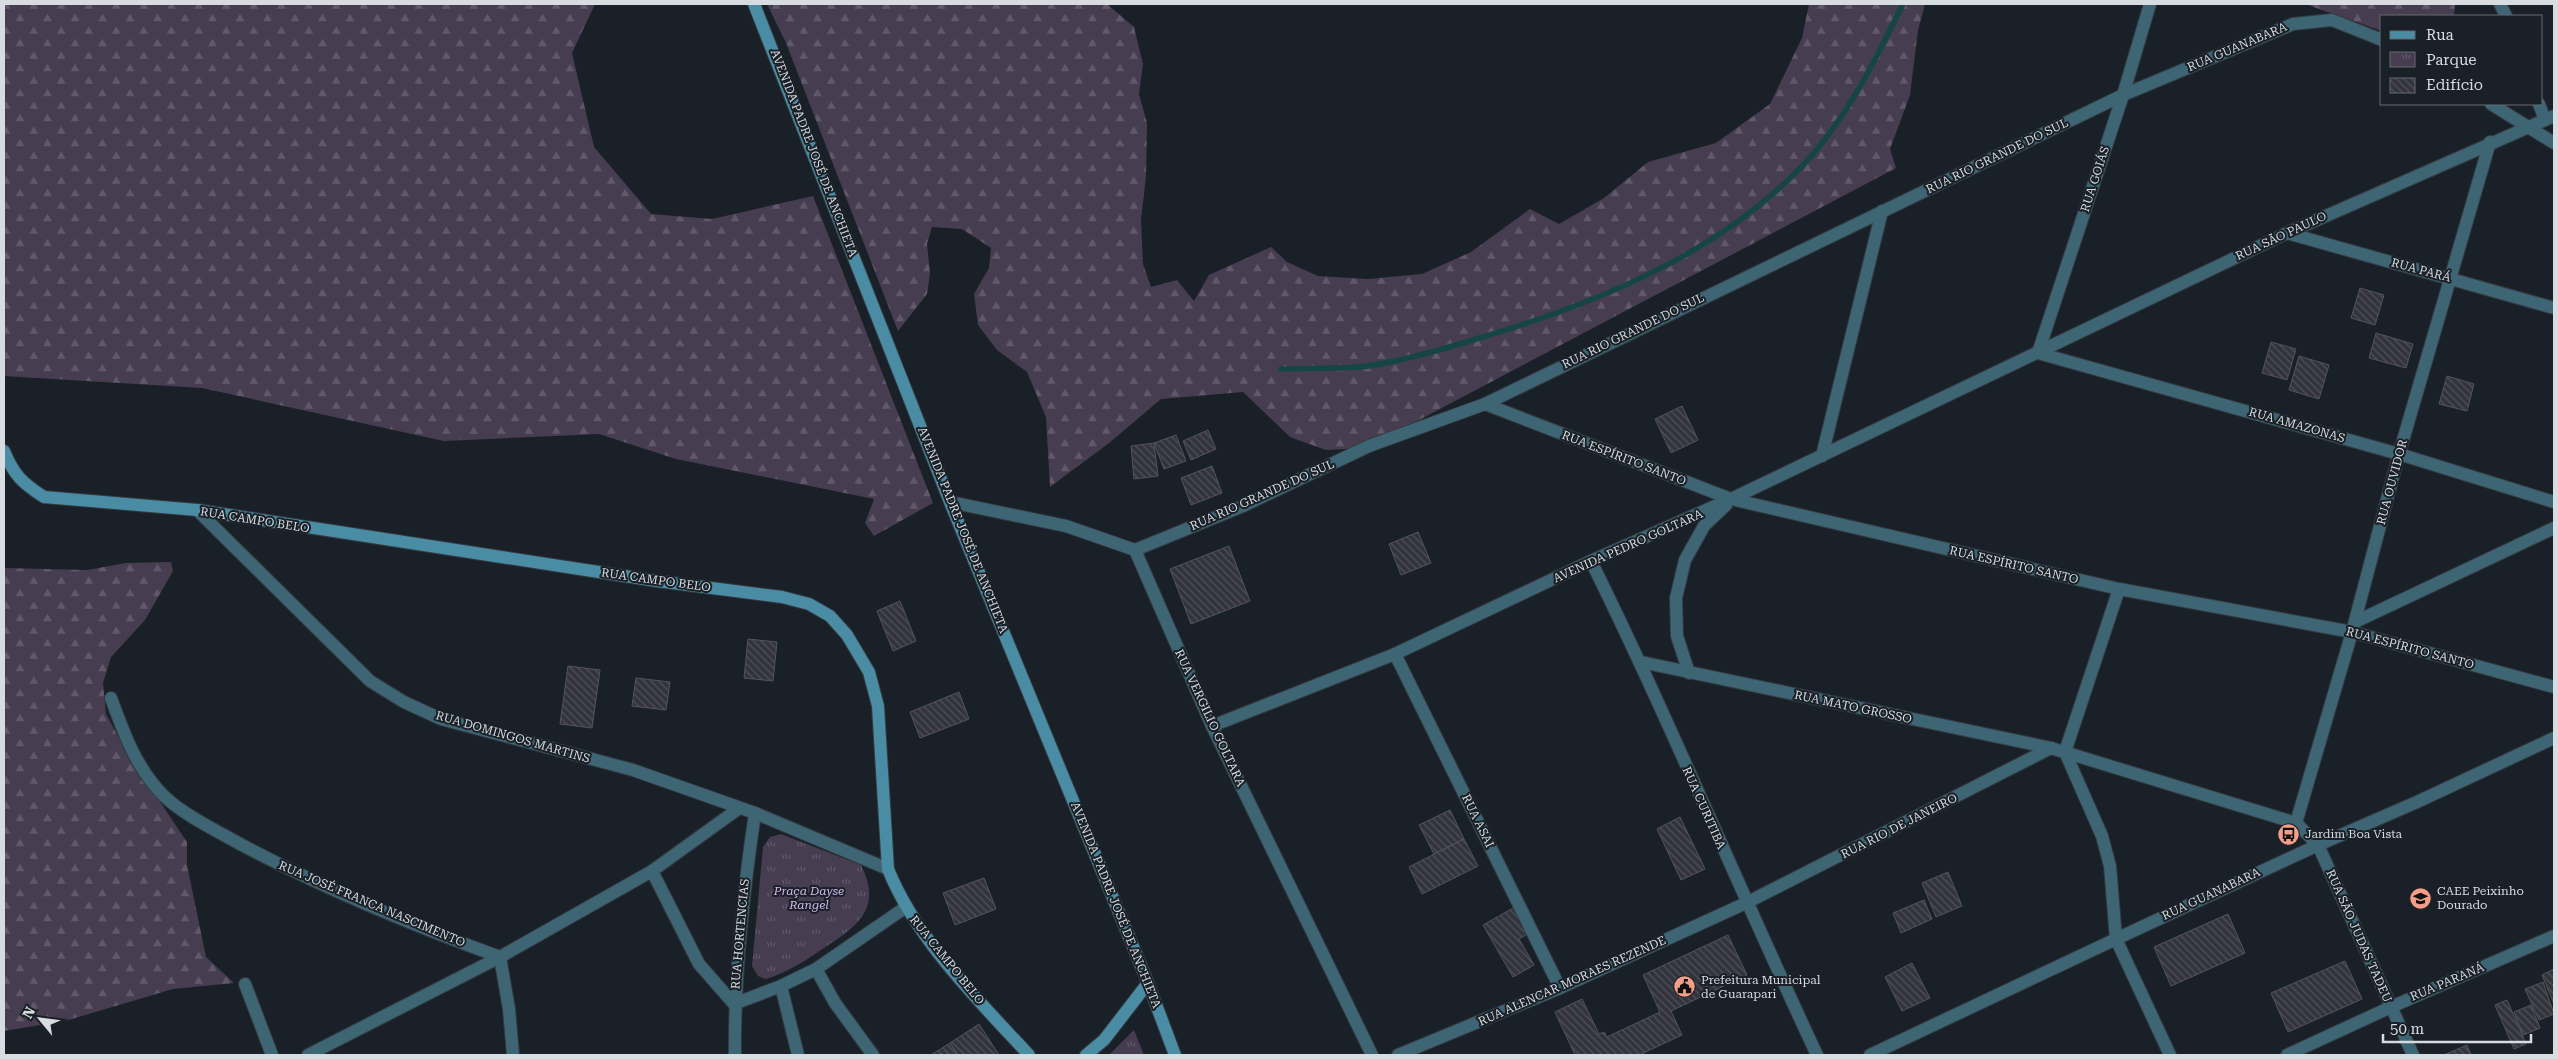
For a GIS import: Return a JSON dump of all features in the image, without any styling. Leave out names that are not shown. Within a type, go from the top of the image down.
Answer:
[{"type":"street","name":"AVENIDA PADRE JOSÉ DE ANCHIETA","points":[[754,4],[950,502],[1148,983],[1175,1055]]},
{"type":"street","name":"RUA GOIÁS","points":[[2038,353],[2123,95],[2150,4]]},
{"type":"street","name":"RUA GUANABARA","points":[[2123,95],[2292,24],[2332,20],[2380,39]]},
{"type":"street","name":"RUA RIO GRANDE DO SUL","points":[[1135,550],[1243,506],[1369,446],[1485,404],[2123,95]]},
{"type":"street","points":[[2492,105],[2554,143]]},
{"type":"street","points":[[2541,105],[2550,118]]},
{"type":"street","name":"RUA SÃO PAULO","points":[[2038,353],[2287,233],[2490,142],[2550,118]]},
{"type":"street","name":"RUA OUVIDOR","points":[[2296,823],[2354,627],[2400,454],[2490,142]]},
{"type":"street","points":[[1822,456],[1882,211]]},
{"type":"street","name":"RUA PARÁ","points":[[2287,233],[2554,308]]},
{"type":"street","name":"RUA AMAZONAS","points":[[2038,353],[2400,454],[2554,502]]},
{"type":"street","name":"AVENIDA PEDRO GOLTARA","points":[[1212,726],[1395,654],[1591,561],[1731,499],[2038,353]]},
{"type":"street","name":"RUA ESPÍRITO SANTO","points":[[1485,404],[1731,499],[2120,589],[2354,627],[2554,687]]},
{"type":"street","name":"RUA CAMPO BELO","points":[[4,451],[12,471],[27,486],[44,496],[197,510],[647,580],[782,597],[809,604],[830,616],[847,635],[869,672],[878,706],[888,869],[906,907],[935,947],[1029,1055]]},
{"type":"street","points":[[1689,672],[1677,636],[1676,598],[1680,579],[1685,560],[1704,526],[1731,499]]},
{"type":"street","points":[[950,502],[1066,526],[1135,550]]},
{"type":"street","name":"RUA DOMINGOS MARTINS","points":[[197,510],[370,681],[404,702],[441,719],[633,770],[738,809],[755,813],[888,869]]},
{"type":"street","points":[[2354,627],[2554,528]]},
{"type":"street","name":"RUA VERGILIO GOLTARA","points":[[1135,550],[1212,726],[1372,1055]]},
{"type":"street","name":"RUA CURITIBA","points":[[1591,561],[1641,662],[1746,903],[1817,1055]]},
{"type":"street","points":[[2120,589],[2065,752],[2102,836],[2110,866],[2116,939],[2170,1055]]},
{"type":"street","name":"RUA ASAI","points":[[1395,654],[1560,988]]},
{"type":"street","name":"RUA MATO GROSSO","points":[[1641,662],[2065,752]]},
{"type":"street","name":"RUA JOSÉ FRANCA NASCIMENTO","points":[[111,698],[131,753],[165,797],[211,828],[299,875],[435,934],[500,957]]},
{"type":"street","name":"RUA GUANABARA","points":[[1870,1055],[2318,845],[2417,802],[2554,738]]},
{"type":"street","name":"RUA RIO DE JANEIRO","points":[[1746,903],[2051,748]]},
{"type":"street","points":[[2065,752],[2296,823],[2318,845]]},
{"type":"street","points":[[308,1055],[500,957],[652,871],[738,809]]},
{"type":"street","name":"RUA HORTENCIAS","points":[[734,1055],[734,1004],[744,888],[755,813]]},
{"type":"street","name":"RUA SÃO JUDAS TADEU","points":[[2318,845],[2413,1055]]},
{"type":"street","points":[[652,871],[699,964],[734,1004],[780,986],[816,969],[906,907]]},
{"type":"street","name":"RUA ALENCAR MORAES REZENDE","points":[[1398,1055],[1560,988],[1746,903]]},
{"type":"street","name":"RUA PARANÁ","points":[[2287,1055],[2391,1007],[2554,936]]},
{"type":"street","points":[[500,957],[509,1009],[513,1055]]},
{"type":"street","points":[[816,969],[836,1003],[873,1055]]},
{"type":"street","points":[[1086,1055],[1104,1040],[1148,983]]},
{"type":"street","points":[[246,984],[272,1055]]},
{"type":"street","points":[[780,986],[798,1055]]},
{"type":"green space","points":[[4,4],[595,4],[572,53],[594,147],[651,214],[712,219],[813,196],[933,503],[874,536],[865,523],[874,499],[676,459],[599,434],[444,441],[202,388],[4,376]]},
{"type":"green space","points":[[767,4],[1107,4],[1134,27],[1143,64],[1139,94],[1147,123],[1146,177],[1141,219],[1143,264],[1151,287],[1177,280],[1194,301],[1209,275],[1271,247],[1287,262],[1318,276],[1368,279],[1422,274],[1471,252],[1530,209],[1559,224],[1604,198],[1648,162],[1716,143],[1770,104],[1802,38],[1809,4],[1925,4],[1918,30],[1910,95],[1890,149],[1896,168],[1366,448],[1326,450],[1290,437],[1243,392],[1161,399],[1109,443],[1050,487],[1046,417],[1027,372],[997,350],[978,325],[974,294],[989,268],[991,248],[962,229],[932,227],[927,244],[930,273],[927,294],[898,331],[786,43]]},
{"type":"green space","points":[[2305,4],[2455,4],[2454,15],[2380,15],[2380,30]]},
{"type":"green space","points":[[171,562],[173,571],[145,620],[111,657],[103,683],[106,714],[126,751],[187,842],[187,865],[206,957],[234,983],[173,989],[65,1021],[4,1031],[4,568],[87,570],[126,563]]},
{"type":"green space","name":"Praça Dayse Rangel","points":[[781,834],[861,865],[867,880],[868,905],[856,924],[847,932],[796,966],[766,979],[758,976],[752,966],[763,847],[770,837]]},
{"type":"green space","points":[[1134,1030],[1144,1055],[1109,1055]]},
{"type":"building","points":[[2360,288],[2384,295],[2375,325],[2351,318]]},
{"type":"building","points":[[2376,333],[2413,344],[2406,368],[2369,358]]},
{"type":"building","points":[[2271,342],[2296,349],[2287,380],[2262,373]]},
{"type":"building","points":[[2299,356],[2329,365],[2319,399],[2289,390]]},
{"type":"building","points":[[2447,376],[2474,384],[2467,411],[2439,404]]},
{"type":"building","points":[[1682,406],[1698,440],[1671,453],[1655,419]]},
{"type":"building","points":[[1208,430],[1216,449],[1191,460],[1183,441]]},
{"type":"building","points":[[1176,435],[1186,461],[1164,469],[1154,443]]},
{"type":"building","points":[[1154,443],[1158,476],[1134,479],[1131,446]]},
{"type":"building","points":[[1212,466],[1222,493],[1191,505],[1181,478]]},
{"type":"building","points":[[1418,532],[1431,563],[1401,575],[1389,544]]},
{"type":"building","points":[[1229,546],[1250,601],[1191,624],[1170,569]]},
{"type":"building","points":[[900,601],[916,641],[893,651],[877,611]]},
{"type":"building","points":[[748,639],[777,642],[773,681],[744,678]]},
{"type":"building","points":[[568,666],[600,670],[592,728],[560,724]]},
{"type":"building","points":[[636,678],[670,682],[666,710],[632,706]]},
{"type":"building","points":[[959,692],[969,719],[920,738],[910,712]]},
{"type":"building","points":[[1450,810],[1464,839],[1434,854],[1419,825]]},
{"type":"building","points":[[1680,817],[1705,869],[1681,880],[1657,829]]},
{"type":"building","points":[[1464,839],[1478,866],[1422,894],[1409,867]]},
{"type":"building","points":[[1948,872],[1962,906],[1936,917],[1922,883]]},
{"type":"building","points":[[984,878],[996,909],[955,925],[943,893]]},
{"type":"building","points":[[1924,900],[1932,919],[1901,933],[1893,913]]},
{"type":"building","points":[[1515,907],[1529,933],[1519,939],[1534,965],[1513,977],[1483,925]]},
{"type":"building","points":[[2228,914],[2245,953],[2171,986],[2154,947]]},
{"type":"building","name":"Prefeitura Municipal de Guarapari","points":[[1728,935],[1747,975],[1671,1011],[1682,1035],[1639,1055],[1575,1055],[1555,1012],[1582,999],[1599,1034],[1604,1032],[1607,1037],[1660,1012],[1643,975]]},
{"type":"building","points":[[2345,961],[2362,999],[2288,1032],[2271,993]]},
{"type":"building","points":[[1912,963],[1930,998],[1902,1011],[1885,977]]},
{"type":"building","points":[[2554,969],[2554,1004],[2542,975]]},
{"type":"building","points":[[2543,982],[2554,1014],[2539,1020],[2525,989]]},
{"type":"building","points":[[2507,1000],[2526,1044],[2514,1049],[2495,1005]]},
{"type":"building","points":[[2531,1005],[2540,1028],[2523,1035],[2514,1012]]},
{"type":"building","points":[[979,1024],[999,1055],[958,1055],[950,1043]]},
{"type":"building","points":[[950,1043],[958,1055],[931,1055]]},
{"type":"building","points":[[2467,1045],[2471,1055],[2444,1055]]},
{"type":"waterway","points":[[1281,369],[1370,366],[1398,361],[1441,349],[1512,328],[1603,295],[1648,275],[1691,252],[1732,226],[1770,196],[1805,163],[1835,127],[1848,107],[1903,4]]},
{"type":"place","name":"Jardim Boa Vista","points":[[2289,834]]},
{"type":"place","name":"CAEE Peixinho Dourado","points":[[2421,898]]},
{"type":"place","name":"Prefeitura Municipal de Guarapari","points":[[1685,987]]}]
